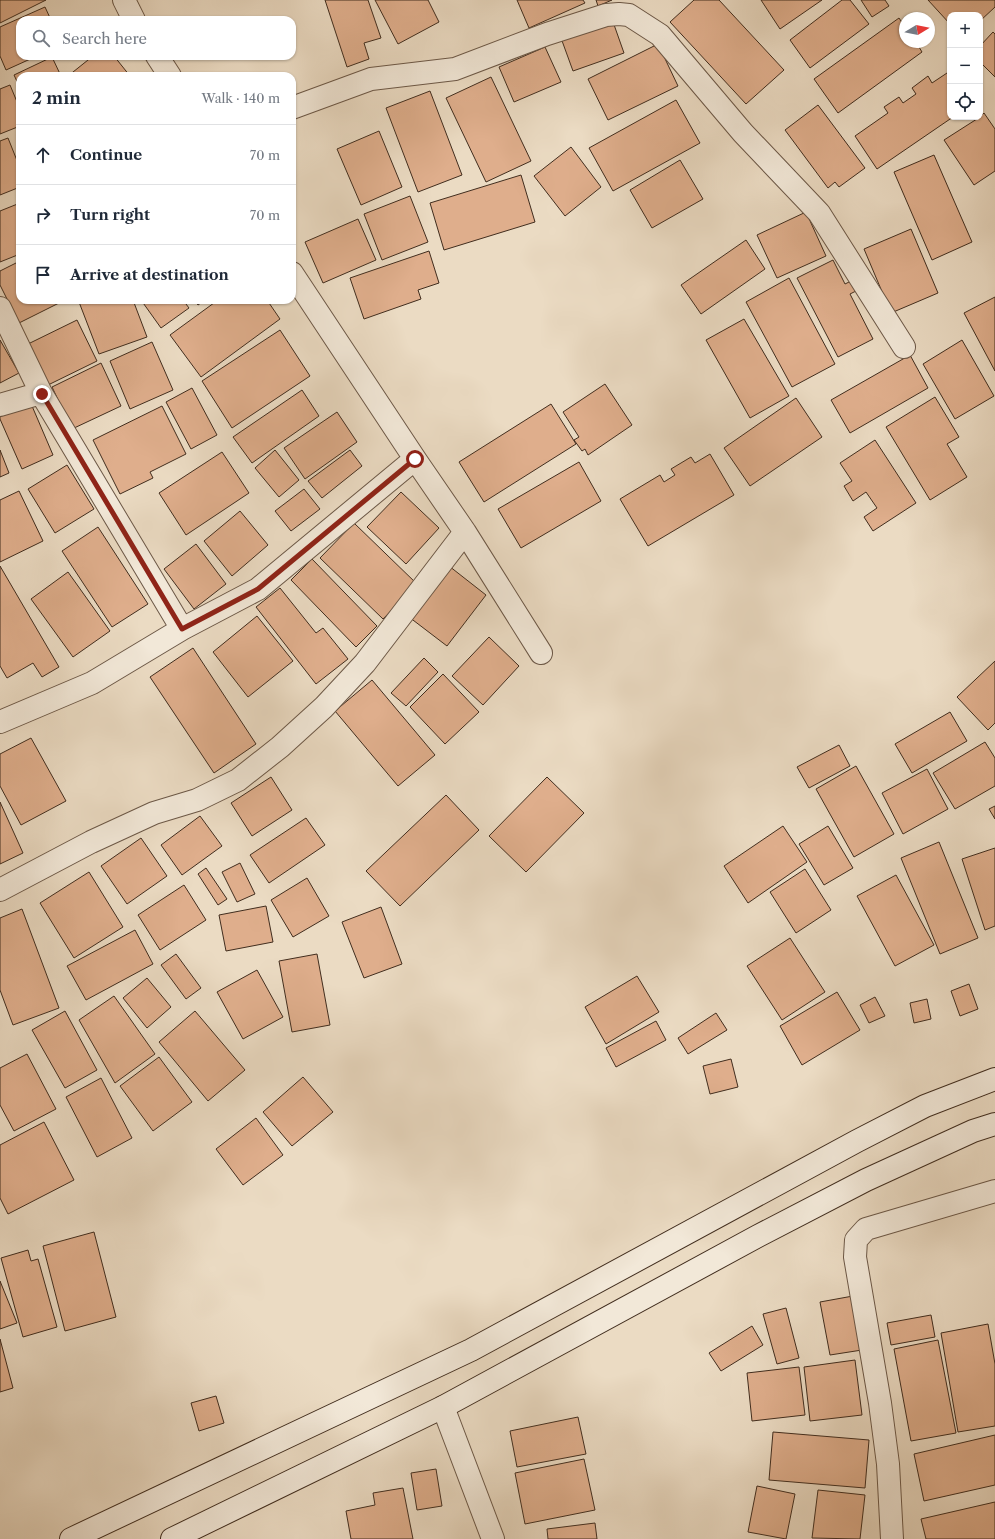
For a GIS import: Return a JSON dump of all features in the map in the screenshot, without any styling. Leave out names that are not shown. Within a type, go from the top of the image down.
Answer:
[{"type":"street","points":[[124,0],[132,16]]},
{"type":"street","points":[[296,107],[371,79],[455,69],[547,34],[606,15],[629,15],[660,35],[742,133],[819,213],[904,347]]},
{"type":"street","points":[[160,60],[167,72]]},
{"type":"street","points":[[296,279],[465,532],[541,653]]},
{"type":"street","points":[[0,308],[42,394],[182,629]]},
{"type":"street","points":[[0,405],[42,394]]},
{"type":"street","points":[[0,722],[92,683],[182,629],[258,589],[415,459]]},
{"type":"street","points":[[0,890],[91,842],[154,813],[197,800],[238,780],[280,747],[324,707],[364,663],[465,532]]},
{"type":"street","points":[[71,1539],[471,1350],[857,1141],[925,1106],[995,1079]]},
{"type":"street","points":[[172,1539],[443,1407],[758,1236],[866,1180],[973,1131],[995,1124]]},
{"type":"street","points":[[892,1539],[888,1464],[880,1403],[855,1257],[856,1240],[866,1229],[995,1190]]},
{"type":"street","points":[[443,1407],[492,1539]]},
{"type":"building","points":[[0,0],[46,0],[0,23]]},
{"type":"building","points":[[325,0],[368,0],[381,38],[364,43],[369,59],[347,67]]},
{"type":"building","points":[[375,0],[428,0],[439,22],[398,44]]},
{"type":"building","points":[[517,0],[583,0],[585,3],[529,28]]},
{"type":"building","points":[[596,0],[612,0],[598,6]]},
{"type":"building","points":[[694,0],[719,0],[784,70],[746,104],[670,22]]},
{"type":"building","points":[[761,0],[822,0],[780,29]]},
{"type":"building","points":[[842,0],[850,0],[869,24],[810,68],[790,40]]},
{"type":"building","points":[[861,0],[885,0],[889,6],[872,17]]},
{"type":"building","points":[[928,0],[995,0],[995,7],[983,18],[983,12],[947,12],[947,21]]},
{"type":"building","points":[[45,7],[49,16],[25,16]]},
{"type":"building","points":[[899,18],[899,48],[920,48],[922,52],[838,113],[814,79]]},
{"type":"building","points":[[612,19],[624,53],[573,71],[561,38]]},
{"type":"building","points":[[16,20],[16,60],[28,60],[6,70],[0,56],[0,27]]},
{"type":"building","points":[[993,32],[995,34],[995,77],[983,65],[983,43]]},
{"type":"building","points":[[658,44],[678,86],[608,120],[588,79]]},
{"type":"building","points":[[545,47],[561,82],[514,102],[499,67]]},
{"type":"building","points":[[46,60],[53,60],[59,72],[20,72]]},
{"type":"building","points":[[88,60],[117,60],[127,72],[73,72]]},
{"type":"building","points":[[947,73],[947,120],[949,120],[877,169],[855,136],[888,113],[884,107],[899,97],[903,103],[916,94],[912,88],[928,76],[932,83]]},
{"type":"building","points":[[491,77],[531,161],[486,182],[446,98]]},
{"type":"building","points":[[10,85],[16,99],[16,128],[0,134],[0,89]]},
{"type":"building","points":[[430,91],[462,175],[418,192],[386,108]]},
{"type":"building","points":[[676,100],[700,143],[613,191],[589,148]]},
{"type":"building","points":[[818,105],[865,168],[839,187],[835,182],[828,188],[785,130]]},
{"type":"building","points":[[984,113],[995,129],[995,171],[974,185],[944,140],[975,120],[983,120]]},
{"type":"building","points":[[379,131],[402,187],[361,205],[337,149]]},
{"type":"building","points":[[8,138],[16,158],[16,189],[0,195],[0,141]]},
{"type":"building","points":[[571,147],[601,187],[565,216],[534,176]]},
{"type":"building","points":[[934,155],[972,242],[932,260],[894,172]]},
{"type":"building","points":[[680,160],[703,199],[652,228],[630,190]]},
{"type":"building","points":[[521,175],[535,222],[444,250],[430,203]]},
{"type":"building","points":[[410,196],[428,242],[382,260],[364,214]]},
{"type":"building","points":[[16,205],[16,256],[0,262],[0,211]]},
{"type":"building","points":[[806,212],[826,256],[777,278],[757,235]]},
{"type":"building","points":[[358,219],[376,260],[323,283],[305,242]]},
{"type":"building","points":[[911,229],[938,293],[891,313],[864,249]]},
{"type":"building","points":[[746,240],[765,269],[701,314],[681,285]]},
{"type":"building","points":[[429,251],[439,283],[418,290],[421,299],[364,319],[350,278]]},
{"type":"building","points":[[833,260],[845,284],[855,279],[860,289],[850,294],[873,339],[838,357],[797,278]]},
{"type":"building","points":[[16,263],[16,304],[57,304],[19,323],[0,285],[0,271]]},
{"type":"building","points":[[789,278],[835,364],[792,387],[746,302]]},
{"type":"building","points":[[995,297],[995,371],[964,313]]},
{"type":"building","points":[[80,304],[135,304],[147,337],[99,354]]},
{"type":"building","points":[[144,304],[186,304],[189,308],[161,328]]},
{"type":"building","points":[[213,304],[270,304],[280,319],[201,377],[170,335]]},
{"type":"building","points":[[744,319],[789,396],[750,418],[706,340]]},
{"type":"building","points":[[77,320],[97,361],[48,385],[28,344]]},
{"type":"building","points":[[280,330],[310,376],[232,428],[202,381]]},
{"type":"building","points":[[0,340],[19,373],[0,383]]},
{"type":"building","points":[[962,340],[994,396],[955,419],[923,364]]},
{"type":"building","points":[[152,342],[173,390],[130,409],[110,361]]},
{"type":"building","points":[[910,355],[928,388],[850,433],[831,400]]},
{"type":"building","points":[[101,363],[121,406],[72,429],[52,387]]},
{"type":"building","points":[[605,384],[632,425],[588,455],[585,449],[582,451],[574,440],[579,437],[563,412]]},
{"type":"building","points":[[192,388],[217,435],[191,449],[166,402]]},
{"type":"building","points":[[302,390],[319,416],[252,463],[233,437]]},
{"type":"building","points":[[935,397],[959,437],[947,444],[967,477],[930,500],[886,427]]},
{"type":"building","points":[[796,398],[822,437],[750,486],[724,448]]},
{"type":"building","points":[[29,399],[53,455],[22,469],[0,419],[0,412]]},
{"type":"building","points":[[551,404],[576,444],[484,502],[459,462]]},
{"type":"building","points":[[162,406],[186,454],[150,472],[153,478],[120,494],[93,440]]},
{"type":"building","points":[[337,412],[357,442],[305,479],[284,448]]},
{"type":"building","points":[[875,440],[916,503],[873,531],[864,517],[877,508],[866,492],[853,501],[844,486],[852,481],[840,463]]},
{"type":"building","points":[[0,450],[9,473],[0,477]]},
{"type":"building","points":[[275,450],[299,480],[279,497],[255,468]]},
{"type":"building","points":[[350,450],[362,466],[322,498],[308,481]]},
{"type":"building","points":[[222,452],[249,493],[186,535],[159,493]]},
{"type":"building","points":[[710,454],[734,495],[648,546],[620,499],[660,475],[664,482],[675,475],[671,469],[691,457],[695,463]]},
{"type":"building","points":[[579,462],[601,501],[521,548],[498,509]]},
{"type":"building","points":[[67,465],[94,509],[55,533],[28,489]]},
{"type":"building","points":[[304,489],[320,509],[291,531],[275,511]]},
{"type":"building","points":[[19,491],[43,541],[0,562],[0,500]]},
{"type":"building","points":[[401,492],[439,528],[406,564],[367,527]]},
{"type":"building","points":[[240,511],[268,545],[232,576],[204,541]]},
{"type":"building","points":[[354,523],[417,584],[383,619],[320,558]]},
{"type":"building","points":[[98,527],[148,604],[112,627],[62,551]]},
{"type":"building","points":[[196,544],[226,584],[194,609],[164,569]]},
{"type":"building","points":[[312,559],[377,626],[356,647],[291,580]]},
{"type":"building","points":[[0,566],[59,667],[42,677],[33,663],[7,678],[0,666]]},
{"type":"building","points":[[449,566],[486,595],[447,646],[409,617]]},
{"type":"building","points":[[68,572],[110,631],[73,657],[31,599]]},
{"type":"building","points":[[280,588],[316,633],[323,628],[348,659],[316,684],[256,607]]},
{"type":"building","points":[[257,616],[293,661],[248,697],[213,652]]},
{"type":"building","points":[[489,637],[519,666],[483,705],[452,676]]},
{"type":"building","points":[[193,648],[256,744],[214,773],[150,677]]},
{"type":"building","points":[[424,658],[438,672],[406,706],[391,693]]},
{"type":"building","points":[[995,661],[995,723],[988,730],[957,697]]},
{"type":"building","points":[[443,674],[479,712],[445,744],[410,707]]},
{"type":"building","points":[[372,680],[435,755],[398,786],[335,711]]},
{"type":"building","points":[[950,712],[967,741],[912,773],[895,744]]},
{"type":"building","points":[[31,738],[66,801],[21,825],[0,786],[0,754]]},
{"type":"building","points":[[985,742],[995,758],[995,786],[955,809],[933,773]]},
{"type":"building","points":[[839,745],[850,766],[809,788],[797,767]]},
{"type":"building","points":[[856,766],[894,834],[854,857],[816,789]]},
{"type":"building","points":[[927,769],[948,809],[903,834],[882,793]]},
{"type":"building","points":[[271,777],[292,810],[252,836],[231,803]]},
{"type":"building","points":[[547,777],[584,813],[526,872],[489,836]]},
{"type":"building","points":[[446,795],[479,830],[400,906],[366,871]]},
{"type":"building","points":[[0,802],[23,853],[0,864]]},
{"type":"building","points":[[995,806],[995,819],[989,809]]},
{"type":"building","points":[[200,816],[222,846],[182,875],[161,845]]},
{"type":"building","points":[[306,818],[325,845],[269,883],[250,855]]},
{"type":"building","points":[[783,826],[807,862],[748,903],[724,866]]},
{"type":"building","points":[[828,826],[853,868],[824,885],[799,844]]},
{"type":"building","points":[[141,838],[167,876],[127,904],[101,866]]},
{"type":"building","points":[[939,842],[978,938],[940,954],[901,858]]},
{"type":"building","points":[[995,848],[995,926],[985,930],[962,859]]},
{"type":"building","points":[[240,863],[255,894],[237,902],[222,872]]},
{"type":"building","points":[[206,868],[227,899],[218,905],[198,874]]},
{"type":"building","points":[[805,869],[831,910],[796,933],[770,892]]},
{"type":"building","points":[[89,872],[123,927],[74,958],[40,903]]},
{"type":"building","points":[[896,875],[934,945],[895,966],[857,896]]},
{"type":"building","points":[[307,878],[329,916],[293,937],[271,900]]},
{"type":"building","points":[[184,885],[206,920],[160,950],[138,915]]},
{"type":"building","points":[[266,906],[273,942],[226,951],[219,915]]},
{"type":"building","points":[[381,907],[402,964],[364,978],[342,922]]},
{"type":"building","points":[[22,909],[59,1008],[13,1025],[0,990],[0,918]]},
{"type":"building","points":[[135,930],[153,964],[86,1000],[67,966]]},
{"type":"building","points":[[790,938],[825,992],[782,1020],[747,966]]},
{"type":"building","points":[[176,954],[201,988],[186,999],[161,965]]},
{"type":"building","points":[[317,954],[330,1025],[292,1032],[279,961]]},
{"type":"building","points":[[257,970],[283,1017],[243,1039],[217,992]]},
{"type":"building","points":[[637,976],[659,1012],[606,1044],[585,1007]]},
{"type":"building","points":[[147,978],[171,1007],[147,1028],[123,998]]},
{"type":"building","points":[[969,984],[978,1009],[960,1016],[951,991]]},
{"type":"building","points":[[837,992],[860,1030],[802,1065],[780,1026]]},
{"type":"building","points":[[114,996],[155,1054],[115,1083],[79,1020]]},
{"type":"building","points":[[875,997],[885,1016],[869,1023],[860,1005]]},
{"type":"building","points":[[927,999],[931,1019],[914,1023],[910,1003]]},
{"type":"building","points":[[65,1011],[97,1070],[65,1088],[32,1030]]},
{"type":"building","points":[[195,1011],[245,1070],[208,1101],[159,1042]]},
{"type":"building","points":[[716,1013],[727,1030],[688,1054],[678,1038]]},
{"type":"building","points":[[656,1021],[666,1040],[616,1067],[606,1048]]},
{"type":"building","points":[[27,1054],[56,1109],[14,1131],[0,1105],[0,1068]]},
{"type":"building","points":[[159,1057],[192,1102],[153,1131],[120,1086]]},
{"type":"building","points":[[731,1059],[738,1087],[710,1094],[703,1066]]},
{"type":"building","points":[[303,1077],[333,1112],[292,1146],[263,1112]]},
{"type":"building","points":[[101,1078],[132,1138],[97,1157],[66,1097]]},
{"type":"building","points":[[256,1118],[283,1155],[243,1185],[216,1149]]},
{"type":"building","points":[[44,1122],[74,1180],[8,1214],[0,1198],[0,1145]]},
{"type":"building","points":[[94,1232],[116,1317],[65,1331],[43,1246]]},
{"type":"building","points":[[28,1250],[31,1261],[38,1259],[57,1327],[23,1337],[1,1258]]},
{"type":"building","points":[[0,1281],[17,1323],[0,1329]]},
{"type":"building","points":[[853,1296],[862,1350],[830,1355],[820,1302]]},
{"type":"building","points":[[786,1308],[799,1358],[777,1364],[763,1314]]},
{"type":"building","points":[[931,1315],[935,1337],[891,1345],[887,1323]]},
{"type":"building","points":[[988,1324],[995,1364],[995,1426],[958,1432],[941,1333]]},
{"type":"building","points":[[752,1326],[763,1345],[721,1371],[709,1353]]},
{"type":"building","points":[[0,1339],[13,1388],[0,1392]]},
{"type":"building","points":[[938,1340],[956,1433],[911,1441],[894,1349]]},
{"type":"building","points":[[855,1360],[862,1415],[810,1421],[804,1367]]},
{"type":"building","points":[[799,1367],[805,1415],[752,1421],[747,1373]]},
{"type":"building","points":[[216,1396],[224,1423],[199,1431],[191,1403]]},
{"type":"building","points":[[578,1417],[586,1454],[517,1467],[510,1431]]},
{"type":"building","points":[[773,1432],[869,1440],[865,1488],[769,1480]]},
{"type":"building","points":[[995,1435],[995,1485],[924,1501],[914,1454]]},
{"type":"building","points":[[584,1459],[595,1510],[525,1524],[515,1473]]},
{"type":"building","points":[[436,1469],[442,1506],[417,1510],[411,1473]]},
{"type":"building","points":[[757,1486],[795,1494],[786,1539],[748,1532]]},
{"type":"building","points":[[403,1488],[413,1539],[351,1539],[346,1511],[375,1505],[373,1493]]},
{"type":"building","points":[[818,1490],[865,1495],[860,1539],[812,1538]]},
{"type":"building","points":[[995,1502],[995,1539],[926,1539],[921,1519]]},
{"type":"building","points":[[595,1523],[597,1539],[548,1539],[547,1529]]},
{"type":"route","points":[[42,394],[182,629],[258,589],[415,459]]}]
